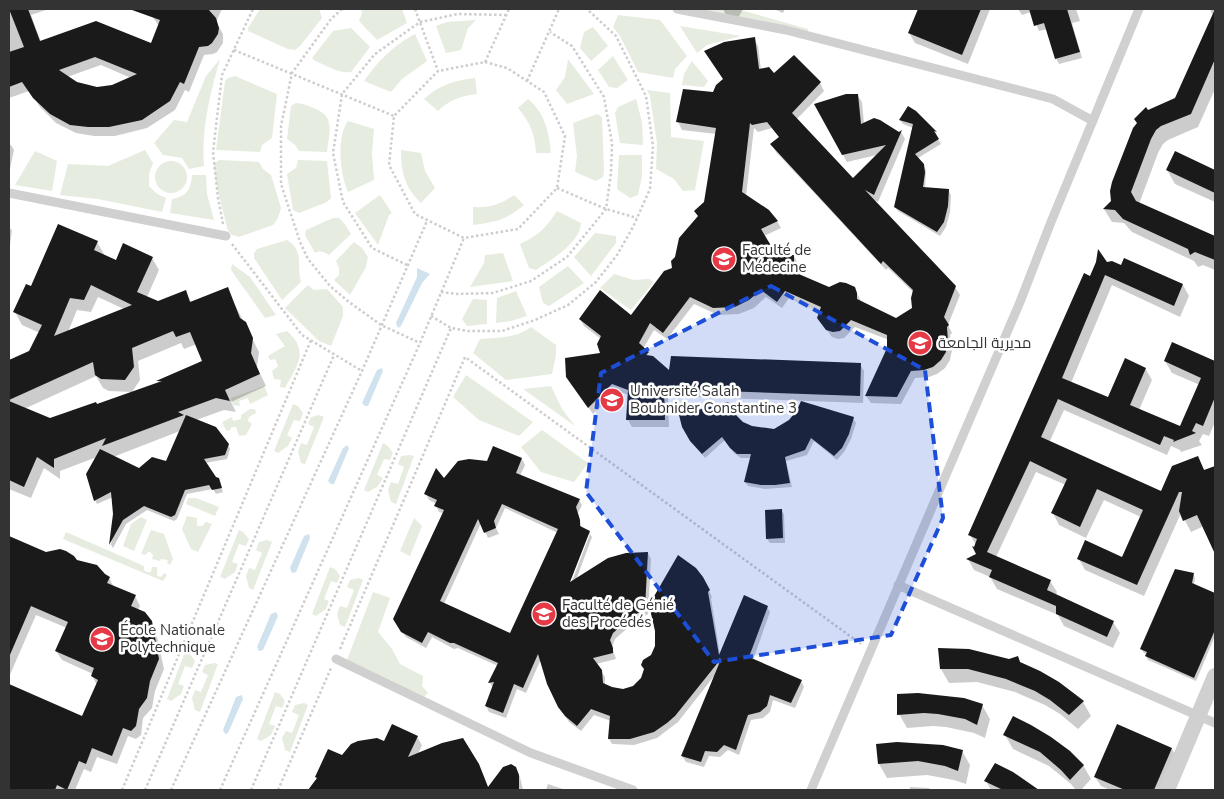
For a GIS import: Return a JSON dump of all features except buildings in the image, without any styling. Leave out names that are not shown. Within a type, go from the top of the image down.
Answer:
[{"type":"street","points":[[1167,790],[1215,676]]},
{"type":"lane","points":[[677,9],[786,30],[1054,99],[1093,121]]},
{"type":"lane","points":[[811,790],[1020,302],[1139,9]]},
{"type":"lane","points":[[9,193],[226,236]]},
{"type":"lane","points":[[898,585],[1215,723]]},
{"type":"lane","points":[[336,659],[531,753],[632,790]]},
{"type":"path","points":[[253,9],[222,75],[213,152],[218,198],[226,236],[302,334],[362,371]]},
{"type":"path","points":[[342,9],[331,19],[292,73],[281,126],[281,184],[295,229],[308,259],[330,286],[381,325],[420,343]]},
{"type":"path","points":[[415,9],[438,71]]},
{"type":"path","points":[[484,62],[509,9]]},
{"type":"path","points":[[527,81],[559,9]]},
{"type":"path","points":[[431,316],[451,328],[468,331],[502,331],[535,320],[568,304],[596,282],[621,248],[637,218],[650,189],[652,163],[653,146],[646,96],[616,36],[587,9]]},
{"type":"path","points":[[407,265],[372,248],[343,202],[333,153],[342,94],[375,54],[420,22],[458,14],[506,14]]},
{"type":"path","points":[[441,292],[457,294],[493,293],[531,281],[567,257],[606,209],[611,173],[612,143],[604,97],[572,46],[550,32]]},
{"type":"path","points":[[234,50],[394,116]]},
{"type":"path","points":[[484,62],[507,68],[544,92],[565,136],[557,188],[518,229],[464,238],[415,214],[389,165],[394,116],[438,71],[484,62]]},
{"type":"path","points":[[557,188],[606,209],[637,218]]},
{"type":"path","points":[[171,790],[362,371],[426,221]]},
{"type":"path","points":[[220,790],[420,343],[464,238]]},
{"type":"path","points":[[251,790],[451,328]]},
{"type":"path","points":[[122,790],[311,340]]},
{"type":"path","points":[[145,790],[334,355]]},
{"type":"path","points":[[278,790],[465,357],[870,651]]},
{"type":"highlighted area","points":[[771,286],[925,370],[943,518],[891,635],[714,662],[586,492],[601,373]]},
{"type":"shaded area","points":[[260,9],[319,9],[322,18],[300,46],[295,50],[288,49],[248,31]]},
{"type":"shaded area","points":[[361,9],[402,9],[407,23],[377,40],[359,21],[362,13]]},
{"type":"shaded area","points":[[697,9],[737,9],[808,29],[808,32]]},
{"type":"shaded area","points":[[618,15],[660,20],[687,56],[675,69],[673,78],[638,72],[620,36],[613,27]]},
{"type":"shaded area","points":[[476,20],[468,28],[461,50],[446,53],[436,26],[447,22]]},
{"type":"shaded area","points":[[680,26],[741,36],[707,45],[697,53]]},
{"type":"shaded area","points":[[593,27],[608,46],[591,61],[580,48],[584,32]]},
{"type":"shaded area","points":[[351,28],[370,47],[351,72],[337,70],[312,58],[333,31]]},
{"type":"shaded area","points":[[415,34],[427,61],[402,79],[391,92],[364,81],[387,54]]},
{"type":"shaded area","points":[[613,56],[628,80],[617,88],[609,87],[598,70]]},
{"type":"shaded area","points":[[220,59],[205,125],[204,166],[189,169],[182,158],[163,155],[154,143],[174,120],[187,122],[206,76]]},
{"type":"shaded area","points":[[568,59],[594,94],[567,104],[556,90],[565,77]]},
{"type":"shaded area","points":[[692,61],[708,81],[704,87],[682,85],[684,74]]},
{"type":"shaded area","points":[[235,76],[277,94],[272,138],[262,145],[260,152],[216,150],[225,81]]},
{"type":"shaded area","points":[[475,78],[477,94],[456,99],[438,111],[424,99],[448,84]]},
{"type":"shaded area","points":[[647,90],[670,93],[671,137],[704,141],[695,190],[683,191],[674,179],[656,169],[657,143],[650,96]]},
{"type":"shaded area","points":[[528,99],[534,104],[545,123],[551,153],[536,153],[531,129],[518,108]]},
{"type":"shaded area","points":[[636,99],[642,122],[643,145],[620,143],[615,113],[618,107]]},
{"type":"shaded area","points":[[296,103],[314,108],[326,116],[330,126],[327,152],[299,151],[287,139],[291,106]]},
{"type":"shaded area","points":[[597,114],[602,117],[604,171],[603,177],[596,181],[575,172],[577,156],[573,123]]},
{"type":"shaded area","points":[[348,121],[374,129],[372,153],[374,180],[348,192],[341,166],[341,146],[344,128]]},
{"type":"shaded area","points":[[145,150],[153,163],[149,174],[149,186],[157,194],[166,198],[162,212],[98,199],[60,195],[68,164],[108,166]]},
{"type":"shaded area","points":[[401,150],[421,153],[425,171],[435,188],[421,203],[411,191],[405,179]]},
{"type":"shaded area","points":[[35,151],[57,161],[52,191],[15,185]]},
{"type":"shaded area","points":[[619,155],[642,155],[642,176],[638,195],[630,198],[617,189]]},
{"type":"shaded area","points":[[219,160],[259,162],[263,169],[271,175],[281,208],[278,218],[273,225],[239,237],[232,235],[228,231],[217,188],[214,164]]},
{"type":"shaded area","points":[[298,160],[327,161],[331,198],[327,202],[299,213],[293,210],[287,174],[296,168]]},
{"type":"shaded area","points":[[171,161],[183,165],[187,177],[183,189],[171,193],[159,189],[155,177],[159,165]]},
{"type":"shaded area","points":[[192,175],[206,175],[207,194],[214,220],[170,213],[172,199],[187,192],[191,185]]},
{"type":"shaded area","points":[[380,195],[392,213],[389,215],[378,245],[355,213]]},
{"type":"shaded area","points":[[514,195],[524,205],[518,210],[500,220],[473,225],[473,207],[495,205]]},
{"type":"shaded area","points":[[557,211],[581,223],[576,237],[557,256],[536,270],[529,268],[520,244],[541,231]]},
{"type":"shaded area","points":[[333,218],[339,218],[351,234],[329,255],[322,252],[315,253],[305,235],[306,230]]},
{"type":"shaded area","points":[[595,233],[616,236],[616,243],[591,276],[574,257]]},
{"type":"shaded area","points":[[287,240],[293,244],[298,254],[301,282],[282,300],[254,258],[254,253],[257,249]]},
{"type":"shaded area","points":[[354,242],[362,248],[368,257],[366,267],[350,295],[334,280],[339,275],[336,261]]},
{"type":"shaded area","points":[[503,253],[513,281],[470,287],[484,263],[485,255]]},
{"type":"shaded area","points":[[232,264],[250,277],[276,315],[265,318],[231,270]]},
{"type":"shaded area","points":[[568,266],[584,283],[549,306],[543,303],[539,287]]},
{"type":"shaded area","points":[[614,274],[634,280],[649,279],[654,282],[631,310],[600,288]]},
{"type":"shaded area","points":[[308,285],[314,290],[327,289],[343,307],[343,316],[331,346],[319,341],[285,308]]},
{"type":"shaded area","points":[[516,291],[527,316],[496,323],[497,298]]},
{"type":"shaded area","points":[[473,299],[487,300],[487,324],[467,326],[462,319]]},
{"type":"shaded area","points":[[531,327],[556,345],[552,374],[506,380],[473,353],[480,339],[513,335]]},
{"type":"shaded area","points":[[287,331],[294,339],[300,352],[297,365],[285,388],[280,387],[281,380],[274,379],[272,371],[278,366],[275,359],[270,360],[268,356],[285,346],[276,334]]},
{"type":"shaded area","points":[[466,375],[533,422],[519,436],[479,420],[453,397]]},
{"type":"shaded area","points":[[264,386],[268,395],[250,404],[248,398],[239,401],[240,406],[233,405],[231,398]]},
{"type":"shaded area","points":[[551,386],[562,409],[575,426],[523,389]]},
{"type":"shaded area","points":[[293,404],[298,406],[303,413],[300,421],[294,420],[287,435],[292,438],[288,446],[278,453],[274,451]]},
{"type":"shaded area","points":[[250,409],[255,409],[256,413],[249,417],[248,421],[252,424],[246,435],[239,436],[236,427],[232,427],[229,431],[226,430],[222,422],[232,417],[233,421],[241,419],[241,415]]},
{"type":"shaded area","points":[[319,415],[324,417],[305,464],[301,463],[298,451],[301,443],[307,445],[314,427],[308,424],[311,417]]},
{"type":"shaded area","points":[[542,430],[588,463],[574,482],[541,472],[521,447]]},
{"type":"shaded area","points":[[383,443],[393,453],[390,460],[384,459],[377,475],[383,478],[378,486],[368,492],[364,490]]},
{"type":"shaded area","points":[[401,456],[414,456],[396,504],[391,502],[388,490],[391,482],[398,484],[404,467],[398,464]]},
{"type":"shaded area","points":[[188,498],[196,498],[219,507],[215,516],[186,504]]},
{"type":"shaded area","points":[[187,516],[197,518],[197,526],[202,526],[206,522],[212,524],[198,552],[191,549],[182,529]]},
{"type":"shaded area","points":[[141,517],[147,520],[134,551],[123,546],[131,524]]},
{"type":"shaded area","points":[[414,518],[422,526],[410,556],[400,551]]},
{"type":"shaded area","points":[[151,530],[164,534],[173,559],[170,565],[167,563],[168,560],[152,559],[153,555],[150,552],[145,555],[141,554]]},
{"type":"shaded area","points":[[239,530],[249,539],[246,546],[239,544],[232,562],[238,564],[235,572],[225,579],[220,577]]},
{"type":"shaded area","points":[[66,532],[144,566],[144,570],[147,572],[151,572],[152,567],[157,567],[157,576],[161,577],[164,573],[167,575],[163,581],[63,539]]},
{"type":"shaded area","points":[[267,540],[272,542],[253,590],[249,588],[246,576],[249,568],[255,570],[262,553],[256,550],[259,542]]},
{"type":"shaded area","points":[[330,567],[335,569],[340,576],[337,583],[331,581],[324,599],[329,601],[326,609],[316,616],[312,614]]},
{"type":"shaded area","points":[[359,578],[363,580],[345,627],[340,625],[337,614],[340,606],[347,608],[354,590],[347,587],[350,580]]},
{"type":"shaded area","points":[[373,592],[390,598],[378,632],[392,649],[400,664],[423,676],[422,686],[428,693],[424,697],[347,660]]},
{"type":"shaded area","points":[[185,652],[190,654],[195,661],[192,668],[185,666],[178,684],[184,686],[181,694],[171,701],[167,699]]},
{"type":"shaded area","points":[[218,664],[200,712],[195,710],[192,698],[195,690],[201,692],[208,675],[202,672],[205,665]]},
{"type":"shaded area","points":[[275,692],[280,694],[285,701],[282,708],[276,706],[269,724],[275,726],[271,735],[261,741],[257,739]]},
{"type":"shaded area","points":[[304,703],[308,705],[290,752],[285,750],[282,738],[286,731],[292,733],[299,715],[292,712],[295,705]]},
{"type":"water","points":[[417,268],[430,274],[422,283],[401,326],[398,328],[396,323],[417,277]]},
{"type":"water","points":[[382,368],[383,371],[368,406],[365,406],[362,403],[377,370]]},
{"type":"water","points":[[347,445],[349,448],[334,484],[331,484],[328,481],[343,448]]},
{"type":"water","points":[[309,534],[310,538],[296,572],[292,573],[290,568],[304,536]]},
{"type":"water","points":[[276,612],[278,616],[263,650],[259,651],[257,647],[271,614]]},
{"type":"water","points":[[242,695],[243,699],[228,733],[225,734],[223,730],[236,697]]},
{"type":"place","name":"Faculté de Médecine","points":[[724,259]]},
{"type":"place","name":"مديرية الجامعة","points":[[920,343]]},
{"type":"place","name":"Université Salah Boubnider Constantine 3","points":[[612,400]]},
{"type":"place","name":"Faculté de Génié des Procédés","points":[[544,614]]},
{"type":"place","name":"École Nationale Polytechnique","points":[[102,639]]}]
